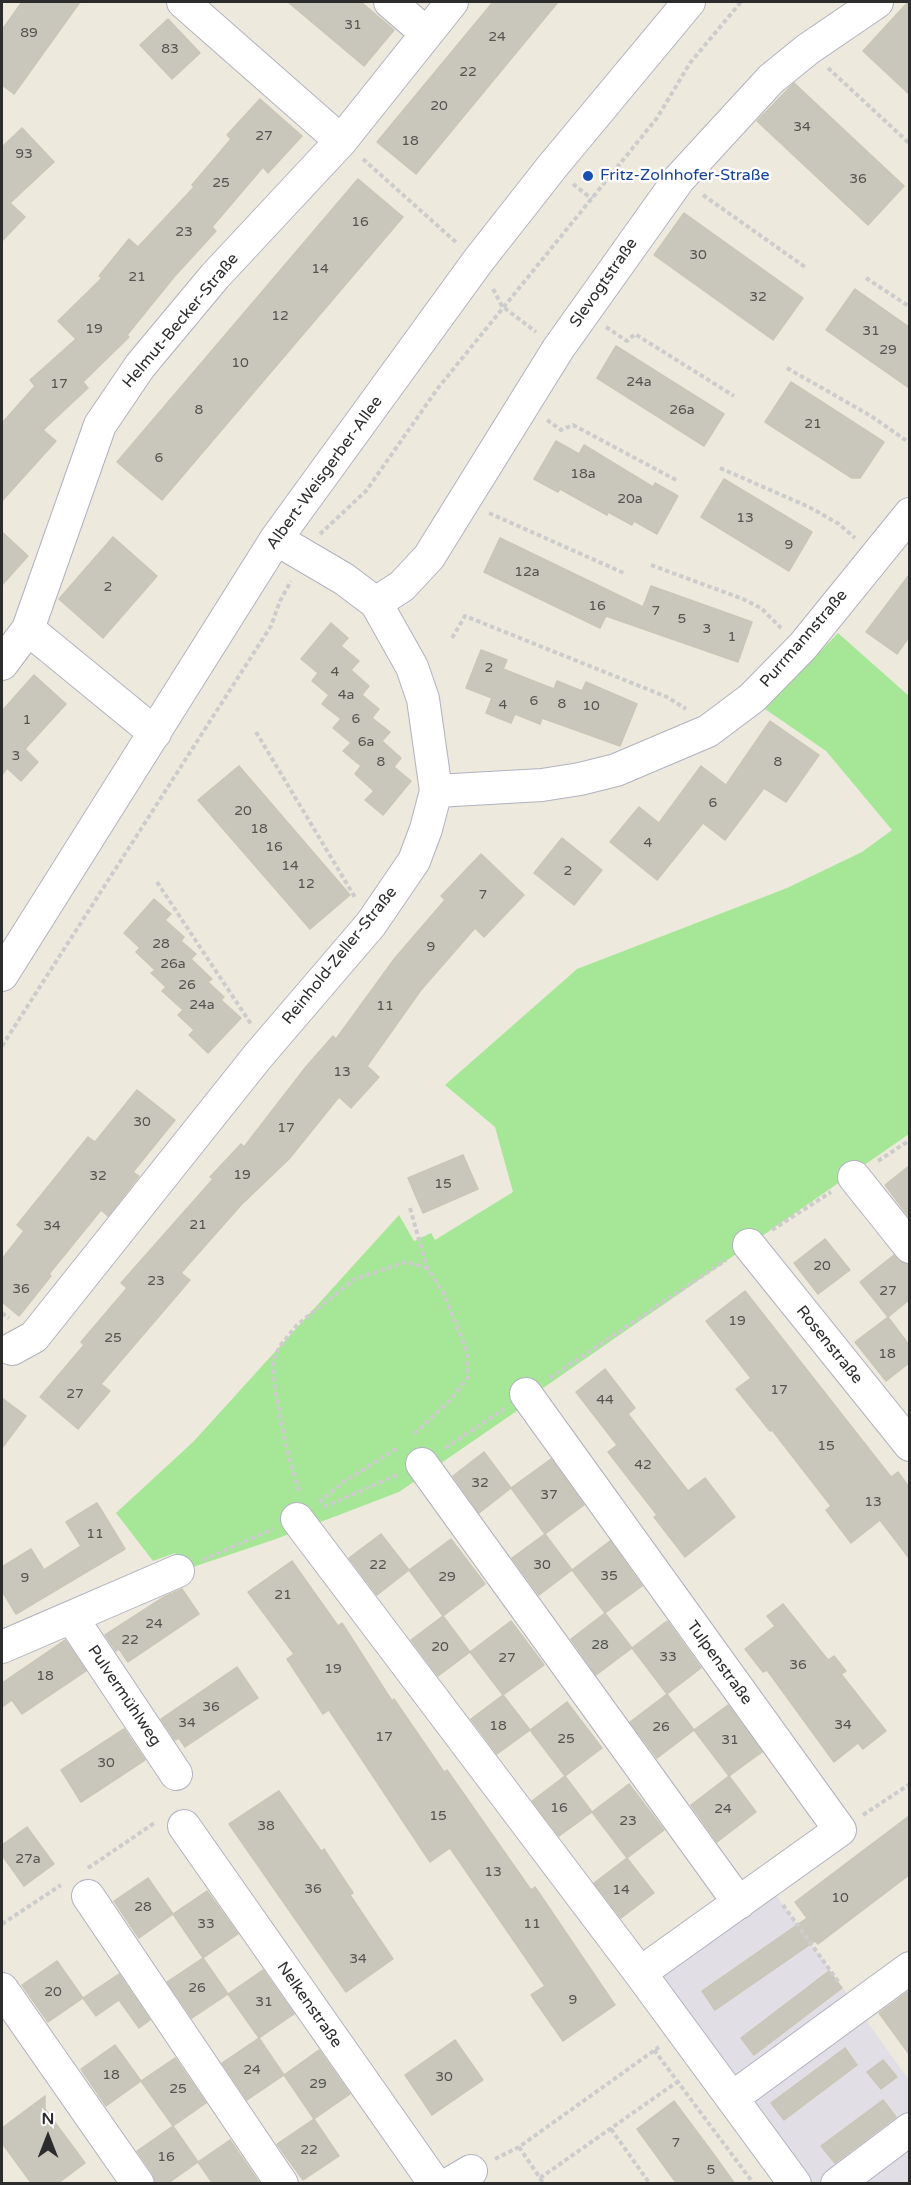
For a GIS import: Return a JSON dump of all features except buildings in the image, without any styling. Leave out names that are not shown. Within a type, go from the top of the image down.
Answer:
[{"type":"street","points":[[390,2],[426,33]]},
{"type":"street","name":"Helmut-Becker-Straße","points":[[2,663],[28,629],[100,425],[140,366],[215,276],[341,141],[452,2]]},
{"type":"street","name":"Slevogtstraße","points":[[376,603],[417,572],[464,502],[558,349],[679,179],[771,79],[808,49],[877,2]]},
{"type":"street","name":"Albert-Weisgerber-Allee","points":[[2,975],[276,538],[478,261],[683,3]]},
{"type":"street","points":[[198,6],[341,141]]},
{"type":"street","name":"Purrmannstraße","points":[[436,790],[542,785],[580,779],[616,770],[708,730],[752,698],[803,646],[909,514]]},
{"type":"street","name":"Reinhold-Zeller-Straße","points":[[12,1349],[33,1337],[266,1047],[371,924],[414,861],[436,790],[423,699],[412,667],[376,603],[344,579],[276,538]]},
{"type":"street","points":[[28,629],[155,733]]},
{"type":"street","points":[[854,1177],[909,1247]]},
{"type":"street","name":"Rosenstraße","points":[[749,1245],[909,1445]]},
{"type":"street","name":"Tulpenstraße","points":[[526,1394],[840,1830]]},
{"type":"street","points":[[422,1464],[739,1903]]},
{"type":"street","points":[[303,1516],[795,2184]]},
{"type":"street","points":[[2,1647],[178,1571]]},
{"type":"street","name":"Pulvermühlweg","points":[[72,1618],[176,1774]]},
{"type":"street","name":"Nelkenstraße","points":[[173,1822],[435,2184]]},
{"type":"street","points":[[640,1973],[768,1884],[840,1830]]},
{"type":"street","points":[[79,1883],[282,2184]]},
{"type":"street","points":[[732,2098],[909,1968]]},
{"type":"street","points":[[2,1989],[138,2184]]},
{"type":"street","points":[[837,2184],[909,2129]]},
{"type":"path","points":[[2,1046],[271,626],[280,601],[306,556],[334,518],[366,491],[438,388],[502,306],[657,118],[690,63],[741,2]]},
{"type":"path","points":[[808,49],[909,144]]},
{"type":"path","points":[[341,141],[478,261],[502,306],[558,349]]},
{"type":"path","points":[[679,179],[805,267]]},
{"type":"path","points":[[866,278],[909,307]]},
{"type":"path","points":[[583,313],[627,341],[636,334],[734,396]]},
{"type":"path","points":[[787,368],[871,416],[909,443]]},
{"type":"path","points":[[524,405],[561,430],[573,425],[678,481]]},
{"type":"path","points":[[720,468],[809,507],[839,524],[874,556]]},
{"type":"path","points":[[464,502],[626,574]]},
{"type":"path","points":[[651,565],[761,608],[803,646]]},
{"type":"path","points":[[452,638],[465,616],[668,697],[681,704],[708,730]]},
{"type":"path","points":[[256,732],[371,924]]},
{"type":"path","points":[[157,882],[266,1047]]},
{"type":"path","points":[[178,1571],[422,1464],[909,1140]]},
{"type":"path","points":[[303,1516],[323,1497],[386,1457],[422,1428],[468,1377],[468,1353],[443,1292],[427,1268],[410,1208]]},
{"type":"path","points":[[303,1516],[275,1389],[273,1361],[276,1353],[297,1325],[355,1279],[406,1262],[427,1268]]},
{"type":"path","points":[[840,1830],[909,1784]]},
{"type":"path","points":[[2,1924],[79,1883],[173,1822]]},
{"type":"path","points":[[768,1884],[856,2007]]},
{"type":"path","points":[[460,2177],[519,2146],[682,2030]]},
{"type":"path","points":[[654,2050],[754,2184]]},
{"type":"path","points":[[540,2178],[677,2082]]},
{"type":"path","points":[[610,2129],[650,2184]]},
{"type":"path","points":[[519,2146],[544,2184]]},
{"type":"shaded area","points":[[768,1884],[909,2080],[909,2183],[795,2183],[640,1973]]},
{"type":"green space","points":[[838,633],[909,696],[909,1134],[523,1402],[524,1406],[399,1492],[276,1539],[187,1569],[175,1553],[153,1561],[116,1513],[194,1441],[399,1215],[414,1241],[431,1233],[435,1240],[513,1192],[495,1127],[445,1085],[577,969],[787,888],[862,852],[892,830],[826,751],[765,709]]},
{"type":"place","name":"Fritz-Zolnhofer-Straße","points":[[588,176]]}]
